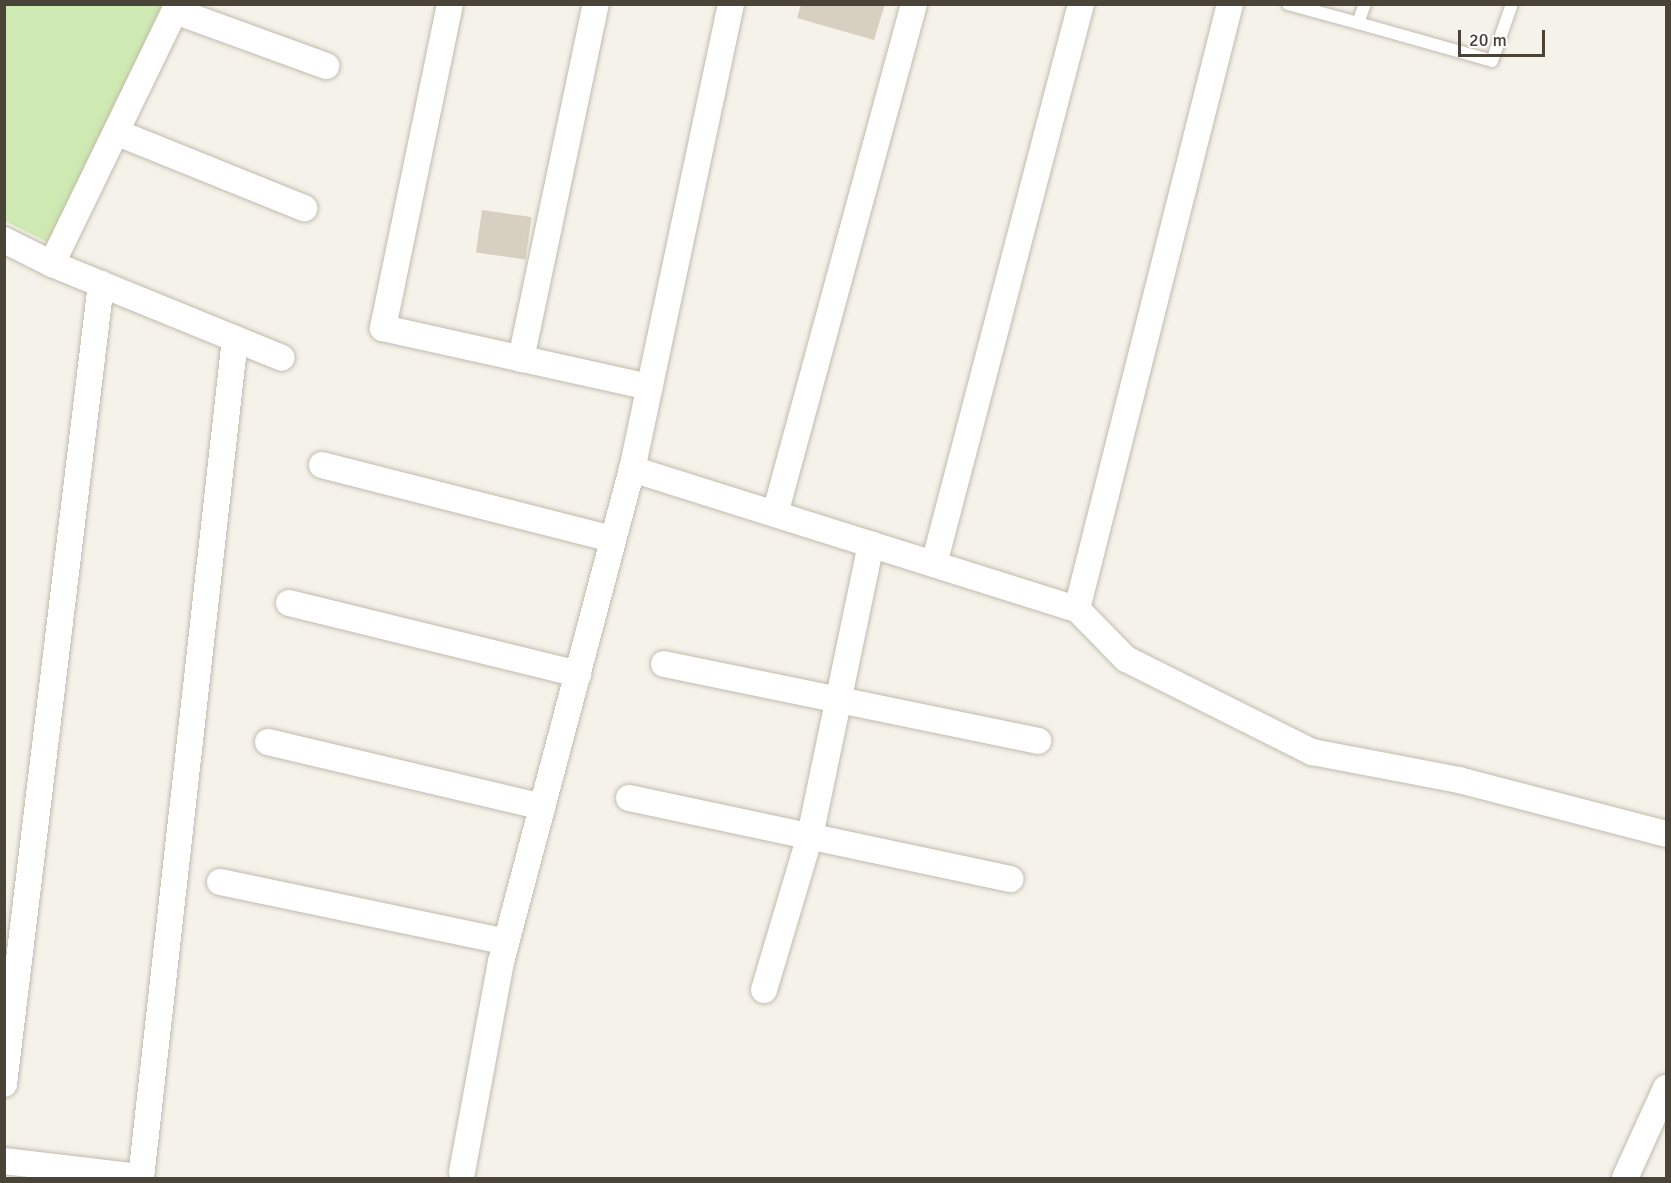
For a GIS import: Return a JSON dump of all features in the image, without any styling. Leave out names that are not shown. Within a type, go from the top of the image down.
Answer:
[{"type":"street","points":[[450,4],[383,328],[650,387]]},
{"type":"street","points":[[521,359],[596,4]]},
{"type":"street","points":[[462,1172],[506,942],[632,469],[731,4]]},
{"type":"street","points":[[775,514],[914,4]]},
{"type":"street","points":[[934,564],[1081,4]]},
{"type":"street","points":[[1077,609],[1230,4]]},
{"type":"street","points":[[52,264],[118,133],[177,8],[326,66]]},
{"type":"street","points":[[118,133],[304,208]]},
{"type":"street","points":[[4,240],[52,264],[282,358]]},
{"type":"street","points":[[4,1084],[101,284]]},
{"type":"street","points":[[4,1161],[141,1178],[235,339]]},
{"type":"street","points":[[322,465],[613,539]]},
{"type":"street","points":[[632,469],[1077,609],[1126,659],[1312,752],[1493,788],[1666,834]]},
{"type":"street","points":[[764,990],[810,836],[871,544]]},
{"type":"street","points":[[289,603],[578,674]]},
{"type":"street","points":[[664,664],[1038,741]]},
{"type":"street","points":[[268,742],[542,807]]},
{"type":"street","points":[[629,798],[1011,879]]},
{"type":"street","points":[[220,882],[506,942]]},
{"type":"street","points":[[1625,1179],[1666,1088]]},
{"type":"lane","points":[[1288,4],[1492,61],[1512,4]]},
{"type":"lane","points":[[1358,23],[1365,4]]},
{"type":"green space","points":[[4,5],[162,5],[49,243],[5,221]]},
{"type":"building","points":[[801,4],[885,4],[874,40],[797,18]]},
{"type":"building","points":[[482,210],[532,217],[526,260],[476,253]]}]
